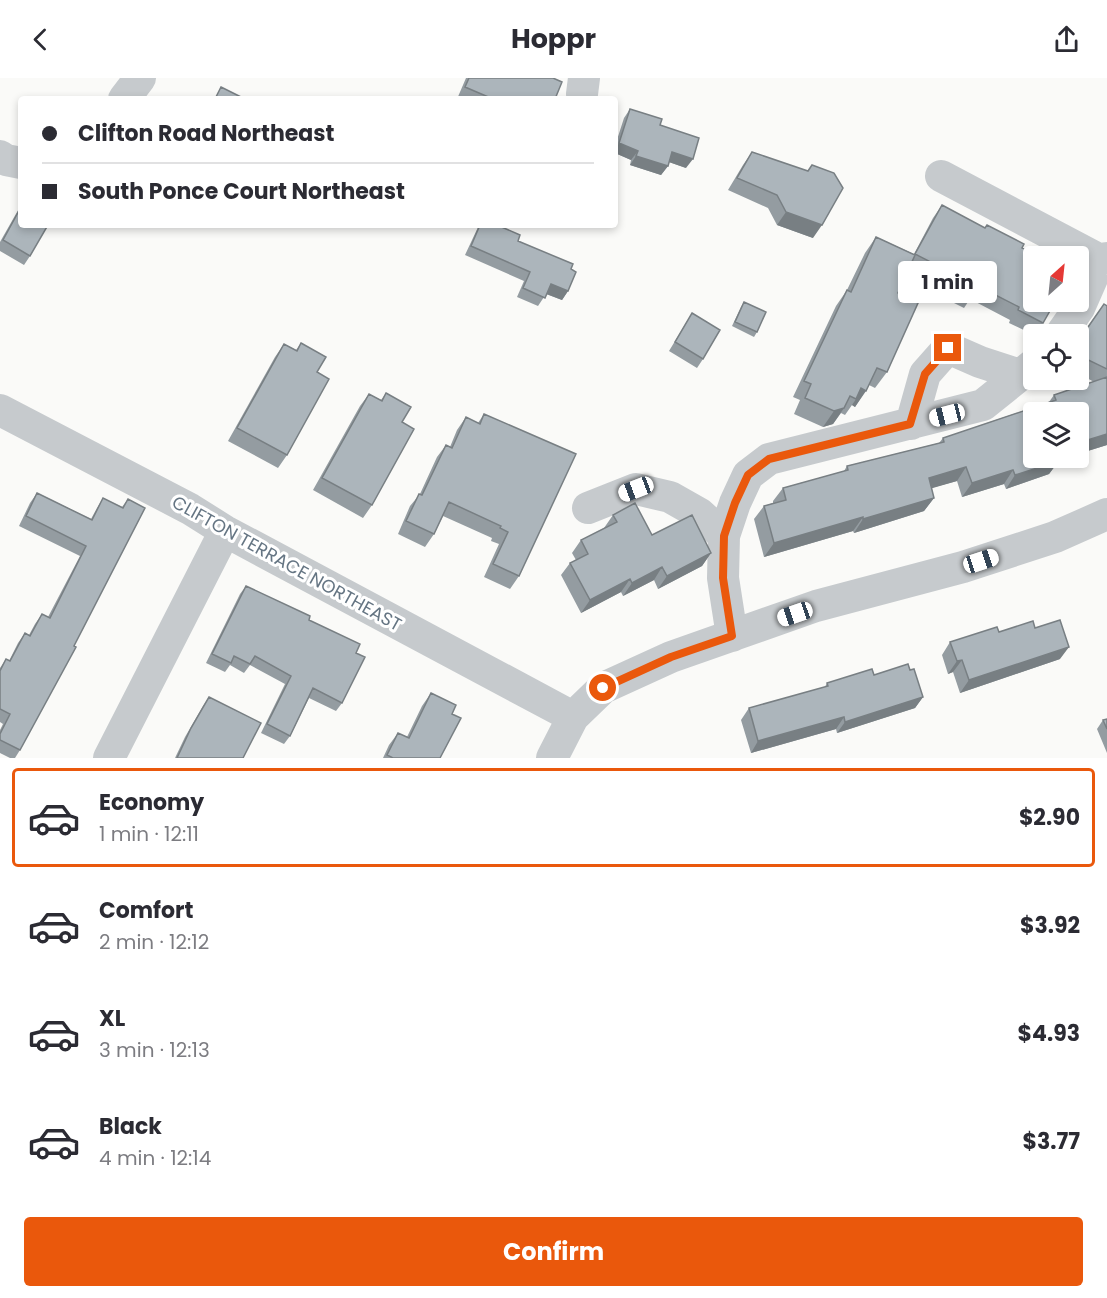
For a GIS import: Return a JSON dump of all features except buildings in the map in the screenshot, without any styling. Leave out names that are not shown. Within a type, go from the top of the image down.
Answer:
[{"type":"street","points":[[126,96],[140,78]]},
{"type":"street","points":[[0,156],[18,162]]},
{"type":"street","points":[[941,176],[1103,259],[1079,308],[1068,324]]},
{"type":"street","points":[[910,424],[925,374],[948,348],[980,362],[1023,368]]},
{"type":"street","points":[[732,636],[723,578],[724,536],[735,503],[748,475],[769,459],[983,405],[1023,372]]},
{"type":"street","name":"CLIFTON TERRACE NORTHEAST","points":[[0,410],[190,509],[225,531],[573,717]]},
{"type":"street","points":[[588,508],[636,489],[670,497],[700,513],[724,536]]},
{"type":"street","points":[[552,758],[573,717],[603,688],[671,657],[816,606],[984,560],[1054,537],[1107,514]]},
{"type":"street","points":[[109,758],[225,531]]},
{"type":"route","points":[[603,688],[671,657],[732,636],[723,578],[724,536],[735,503],[748,475],[769,459],[910,424],[925,374],[948,348]]}]
